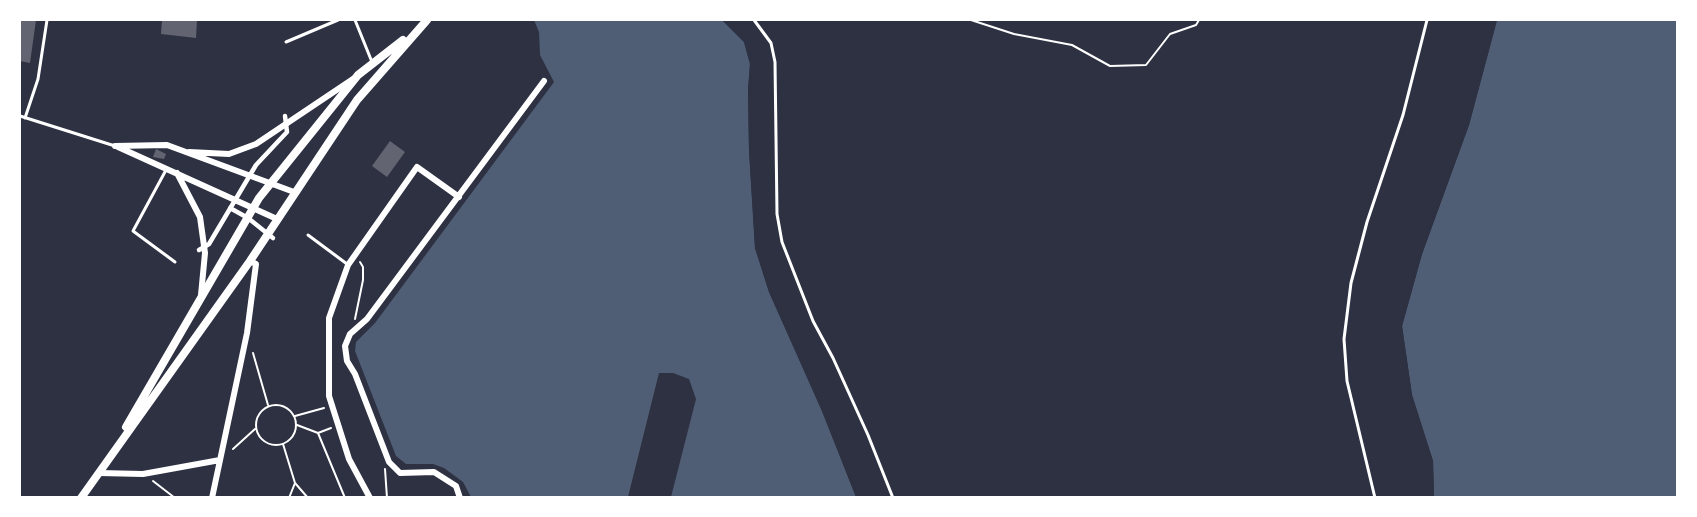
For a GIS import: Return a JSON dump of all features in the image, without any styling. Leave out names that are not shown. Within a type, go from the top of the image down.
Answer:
[{"type":"main road","points":[[81,498],[270,236],[277,219],[294,192],[357,100],[427,20]]},
{"type":"main road","points":[[99,473],[253,209],[358,75],[420,27]]},
{"type":"street","points":[[189,152],[229,154],[256,144],[358,75]]},
{"type":"street","points":[[460,498],[456,486],[434,472],[400,473],[389,462],[355,374],[347,361],[345,346],[350,334],[362,323],[459,197],[544,81]]},
{"type":"street","points":[[202,249],[209,244],[256,165],[286,132],[285,116]]},
{"type":"street","points":[[115,146],[167,145],[294,192]]},
{"type":"street","points":[[115,146],[277,219]]},
{"type":"street","points":[[370,498],[349,459],[329,396],[329,318],[348,265],[417,167],[459,197]]},
{"type":"street","points":[[176,172],[200,217],[201,299]]},
{"type":"street","points":[[230,208],[248,218],[270,236]]},
{"type":"street","points":[[212,498],[247,333],[256,264],[250,261]]},
{"type":"street","points":[[99,473],[143,474],[220,460]]},
{"type":"lane","points":[[26,118],[38,79],[47,20]]},
{"type":"lane","points":[[286,42],[338,20]]},
{"type":"lane","points":[[355,20],[373,64]]},
{"type":"lane","points":[[754,20],[771,43],[775,62],[777,214],[782,242],[813,321],[846,387],[893,498]]},
{"type":"lane","points":[[1375,498],[1347,381],[1344,339],[1351,283],[1356,263],[1367,222],[1403,115],[1427,20]]},
{"type":"lane","points":[[20,116],[115,146]]},
{"type":"lane","points":[[167,169],[133,231],[175,262]]},
{"type":"lane","points":[[308,235],[348,265]]},
{"type":"path","points":[[971,20],[1014,34],[1072,45],[1110,66],[1146,65],[1170,34],[1196,25],[1199,20]]},
{"type":"path","points":[[356,254],[363,267],[363,280],[353,318],[362,323]]},
{"type":"path","points":[[247,333],[268,405]]},
{"type":"path","points":[[220,460],[255,429],[258,414],[268,405],[284,405],[295,416],[297,425],[293,437],[283,444],[274,446],[259,437],[255,429]]},
{"type":"path","points":[[295,416],[332,405]]},
{"type":"path","points":[[297,425],[318,433],[337,425]]},
{"type":"path","points":[[318,433],[345,498]]},
{"type":"path","points":[[283,444],[295,483],[308,498]]},
{"type":"path","points":[[387,498],[385,470],[389,462]]},
{"type":"path","points":[[143,474],[175,498]]},
{"type":"path","points":[[289,498],[295,483]]},
{"type":"water","points":[[534,20],[722,20],[744,42],[750,64],[749,150],[755,248],[769,292],[822,411],[856,497],[671,497],[696,399],[689,379],[673,373],[659,373],[628,497],[471,497],[463,482],[444,468],[433,464],[406,464],[396,456],[355,351],[356,342],[375,323],[554,82],[540,55],[539,32]]},
{"type":"water","points":[[1497,20],[1677,20],[1677,497],[1434,497],[1433,461],[1412,395],[1402,326],[1422,254],[1469,125]]},
{"type":"pier","points":[[722,20],[727,20],[747,40],[753,63],[752,150],[758,247],[771,291],[825,410],[859,498],[856,497],[822,411],[769,292],[755,248],[749,150],[750,64],[744,42]]},
{"type":"pier","points":[[1494,20],[1497,20],[1469,125],[1422,254],[1402,326],[1412,395],[1433,461],[1434,497],[1431,498],[1430,461],[1409,395],[1399,325],[1420,253],[1466,124]]},
{"type":"building","points":[[20,20],[36,20],[30,63],[20,61]]},
{"type":"building","points":[[162,20],[197,20],[196,38],[161,34]]},
{"type":"building","points":[[390,141],[405,152],[387,177],[372,166]]},
{"type":"building","points":[[156,149],[166,154],[164,159],[153,157]]}]
